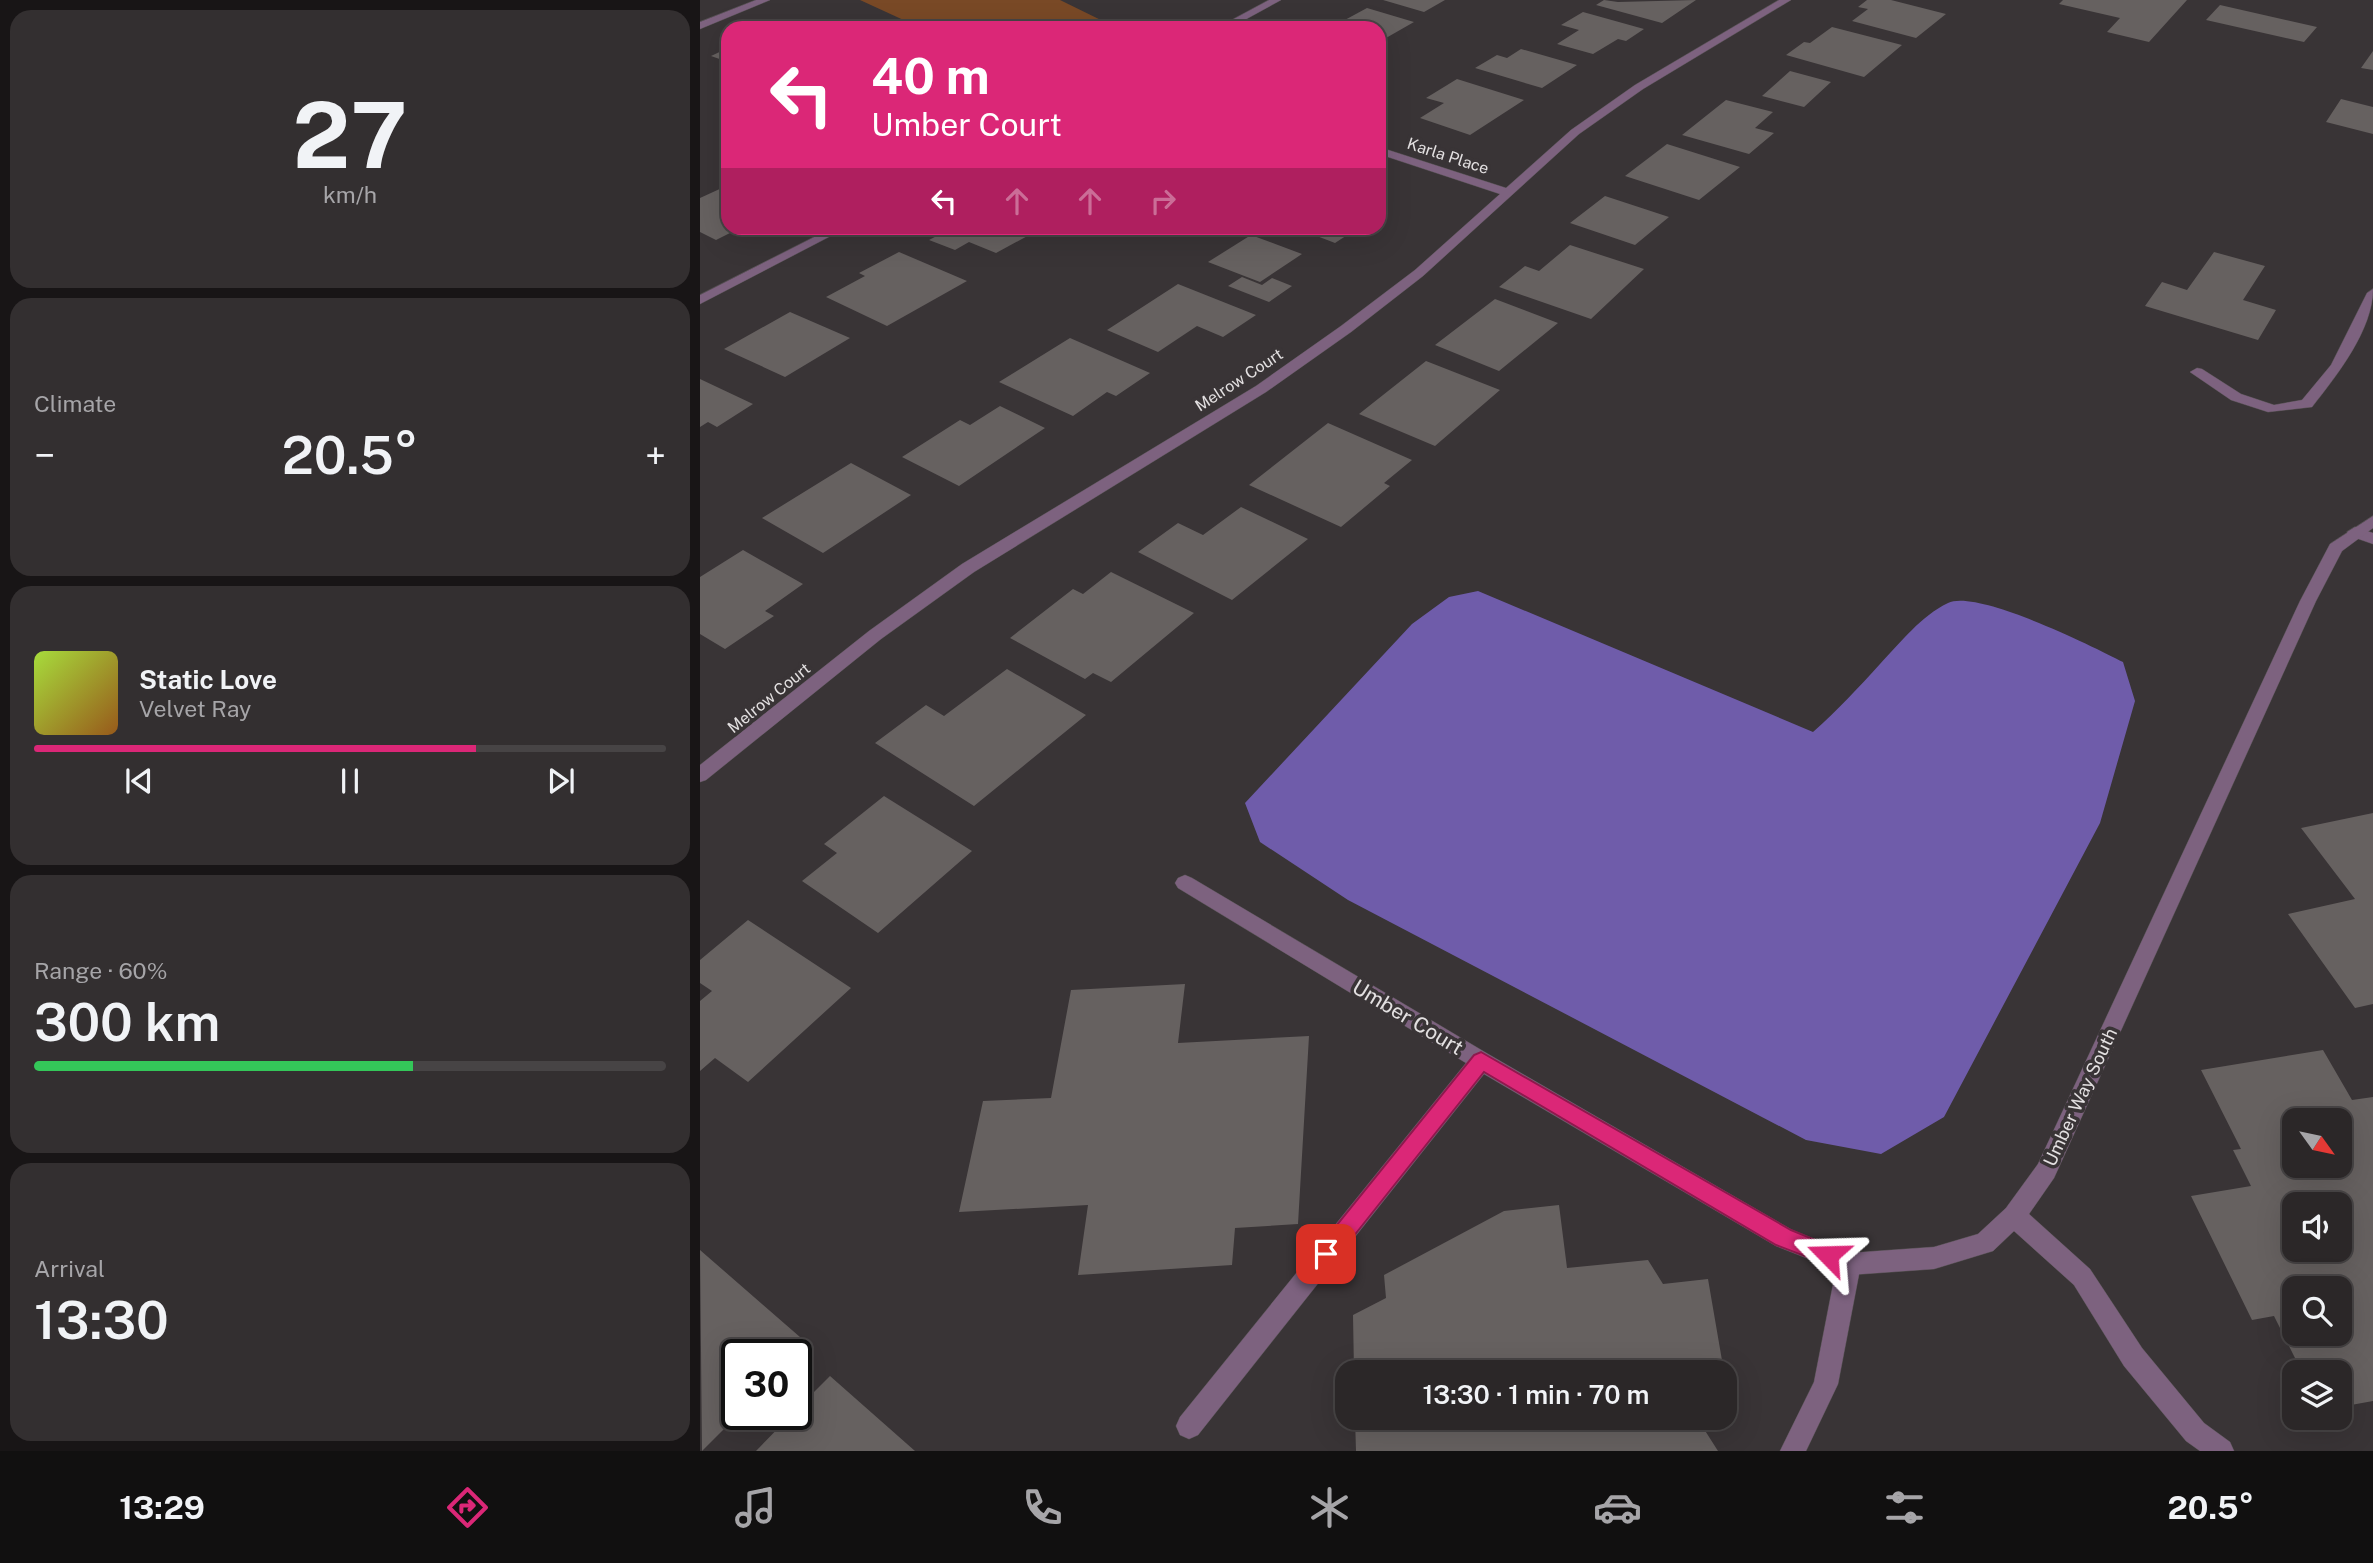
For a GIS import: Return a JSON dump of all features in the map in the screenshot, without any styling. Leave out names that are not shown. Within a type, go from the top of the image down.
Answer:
[{"type":"street","points":[[700,26],[765,0]]},
{"type":"street","points":[[1236,21],[1276,0]]},
{"type":"street","name":"Melrow Court","points":[[700,775],[875,635],[968,568],[1261,389],[1346,329],[1419,273],[1575,132],[1639,86],[1786,0]]},
{"type":"street","name":"Karla Place","points":[[1386,152],[1506,192]]},
{"type":"street","points":[[700,300],[826,235]]},
{"type":"street","points":[[2197,372],[2236,397],[2273,409],[2307,404],[2337,366],[2373,293]]},
{"type":"street","name":"Umber Way South","points":[[1481,1060],[1784,1237],[1849,1264],[1934,1258],[1985,1243],[2014,1216],[2046,1171],[2308,601],[2336,548],[2364,536],[2373,521]]},
{"type":"street","name":"Umber Court","points":[[1185,883],[1481,1060],[1189,1426]]},
{"type":"street","points":[[2014,1216],[2082,1277],[2133,1357],[2195,1432],[2221,1451]]},
{"type":"street","points":[[1793,1451],[1826,1384],[1849,1264]]},
{"type":"shaded area","points":[[860,0],[1060,0],[1103,21],[906,21]]},
{"type":"shaded area","points":[[1478,591],[1813,732],[1848,699],[1912,630],[1948,603],[1963,601],[2008,611],[2123,662],[2135,701],[2100,823],[1944,1117],[1881,1154],[1806,1140],[1348,900],[1260,842],[1245,803],[1412,624],[1449,597]]},
{"type":"building","points":[[1383,0],[1445,0],[1424,12]]},
{"type":"building","points":[[1604,0],[1696,0],[1662,23],[1596,5]]},
{"type":"building","points":[[1867,0],[1891,0],[1946,14],[1916,38],[1852,21],[1868,9],[1858,7]]},
{"type":"building","points":[[2063,0],[2187,0],[2149,42],[2107,32],[2120,18],[2059,4]]},
{"type":"building","points":[[2220,5],[2317,27],[2304,42],[2206,20]]},
{"type":"building","points":[[1367,8],[1414,22],[1386,38],[1386,21],[1343,21]]},
{"type":"building","points":[[1583,12],[1644,29],[1626,41],[1618,39],[1593,54],[1557,44],[1579,30],[1561,25]]},
{"type":"building","points":[[1832,27],[1902,45],[1864,77],[1786,55],[1804,42],[1810,43]]},
{"type":"building","points":[[1521,49],[1577,65],[1542,88],[1475,68],[1497,55],[1507,58]]},
{"type":"building","points":[[721,51],[721,60],[711,56]]},
{"type":"building","points":[[2373,51],[2373,70],[2361,68]]},
{"type":"building","points":[[1790,71],[1831,82],[1804,107],[1762,96]]},
{"type":"building","points":[[1457,79],[1524,100],[1470,135],[1420,118],[1444,103],[1426,98]]},
{"type":"building","points":[[2341,99],[2373,107],[2373,134],[2326,122]]},
{"type":"building","points":[[1726,100],[1773,112],[1755,128],[1774,133],[1749,154],[1682,135]]},
{"type":"building","points":[[1667,144],[1740,167],[1699,200],[1625,176]]},
{"type":"building","points":[[721,188],[721,235],[726,235],[716,240],[700,232],[700,198]]},
{"type":"building","points":[[1605,196],[1669,217],[1635,245],[1570,223]]},
{"type":"building","points":[[939,235],[1029,235],[996,253],[969,242],[955,250],[929,240]]},
{"type":"building","points":[[1251,235],[1302,254],[1260,282],[1208,262]]},
{"type":"building","points":[[1314,235],[1347,235],[1335,243]]},
{"type":"building","points":[[1570,245],[1644,269],[1591,319],[1499,287],[1525,266],[1539,271]]},
{"type":"building","points":[[899,252],[967,281],[887,326],[826,297],[865,276],[859,273]]},
{"type":"building","points":[[2214,252],[2265,266],[2243,300],[2276,310],[2258,340],[2145,306],[2162,282],[2187,290]]},
{"type":"building","points":[[1242,277],[1262,285],[1272,278],[1292,286],[1269,302],[1228,286]]},
{"type":"building","points":[[1178,284],[1256,315],[1223,337],[1197,326],[1158,352],[1107,330]]},
{"type":"building","points":[[1495,299],[1558,323],[1499,371],[1435,345]]},
{"type":"building","points":[[790,312],[850,338],[785,377],[724,349]]},
{"type":"building","points":[[1070,338],[1150,373],[1116,396],[1107,392],[1073,416],[999,382]]},
{"type":"building","points":[[1426,361],[1500,390],[1435,446],[1359,414]]},
{"type":"building","points":[[700,379],[753,404],[717,427],[708,422],[700,427]]},
{"type":"building","points":[[1000,406],[1045,428],[959,486],[902,457],[960,420],[970,425]]},
{"type":"building","points":[[1328,423],[1412,460],[1384,483],[1390,486],[1341,527],[1249,485]]},
{"type":"building","points":[[851,463],[911,495],[823,553],[762,518]]},
{"type":"building","points":[[1241,507],[1308,539],[1232,600],[1138,552],[1178,523],[1203,535]]},
{"type":"building","points":[[743,550],[803,584],[765,611],[774,616],[725,649],[700,634],[700,577]]},
{"type":"building","points":[[1111,572],[1194,613],[1111,682],[1093,673],[1085,679],[1010,638],[1073,589],[1083,594]]},
{"type":"building","points":[[1007,669],[1086,715],[974,806],[875,743],[926,705],[944,716]]},
{"type":"building","points":[[884,796],[972,851],[878,933],[802,881],[837,853],[824,844]]},
{"type":"building","points":[[2373,813],[2373,1004],[2355,1008],[2288,914],[2355,899],[2301,828]]},
{"type":"building","points":[[748,920],[851,988],[748,1082],[715,1058],[700,1071],[700,1001],[712,991],[700,983],[700,960]]},
{"type":"building","points":[[1185,984],[1178,1043],[1309,1036],[1298,1224],[1235,1228],[1232,1265],[1078,1275],[1088,1205],[959,1212],[983,1101],[1051,1098],[1071,990]]},
{"type":"building","points":[[2323,1050],[2352,1100],[2373,1097],[2373,1401],[2352,1405],[2352,1360],[2296,1360],[2289,1346],[2352,1346],[2352,1276],[2282,1276],[2282,1332],[2274,1316],[2252,1320],[2191,1196],[2251,1186],[2233,1150],[2241,1149],[2201,1070]]},
{"type":"building","points":[[1559,1205],[1567,1268],[1648,1260],[1663,1284],[1708,1279],[1722,1360],[1354,1360],[1353,1315],[1386,1298],[1384,1275],[1504,1211]]},
{"type":"building","points":[[700,1250],[802,1339],[721,1339],[723,1430],[702,1451]]},
{"type":"building","points":[[830,1376],[915,1451],[756,1451],[776,1430],[812,1430],[812,1394]]},
{"type":"building","points":[[1355,1430],[1705,1430],[1718,1451],[1356,1451]]},
{"type":"route","points":[[1326,1254],[1481,1060],[1784,1237],[1828,1255]]}]
